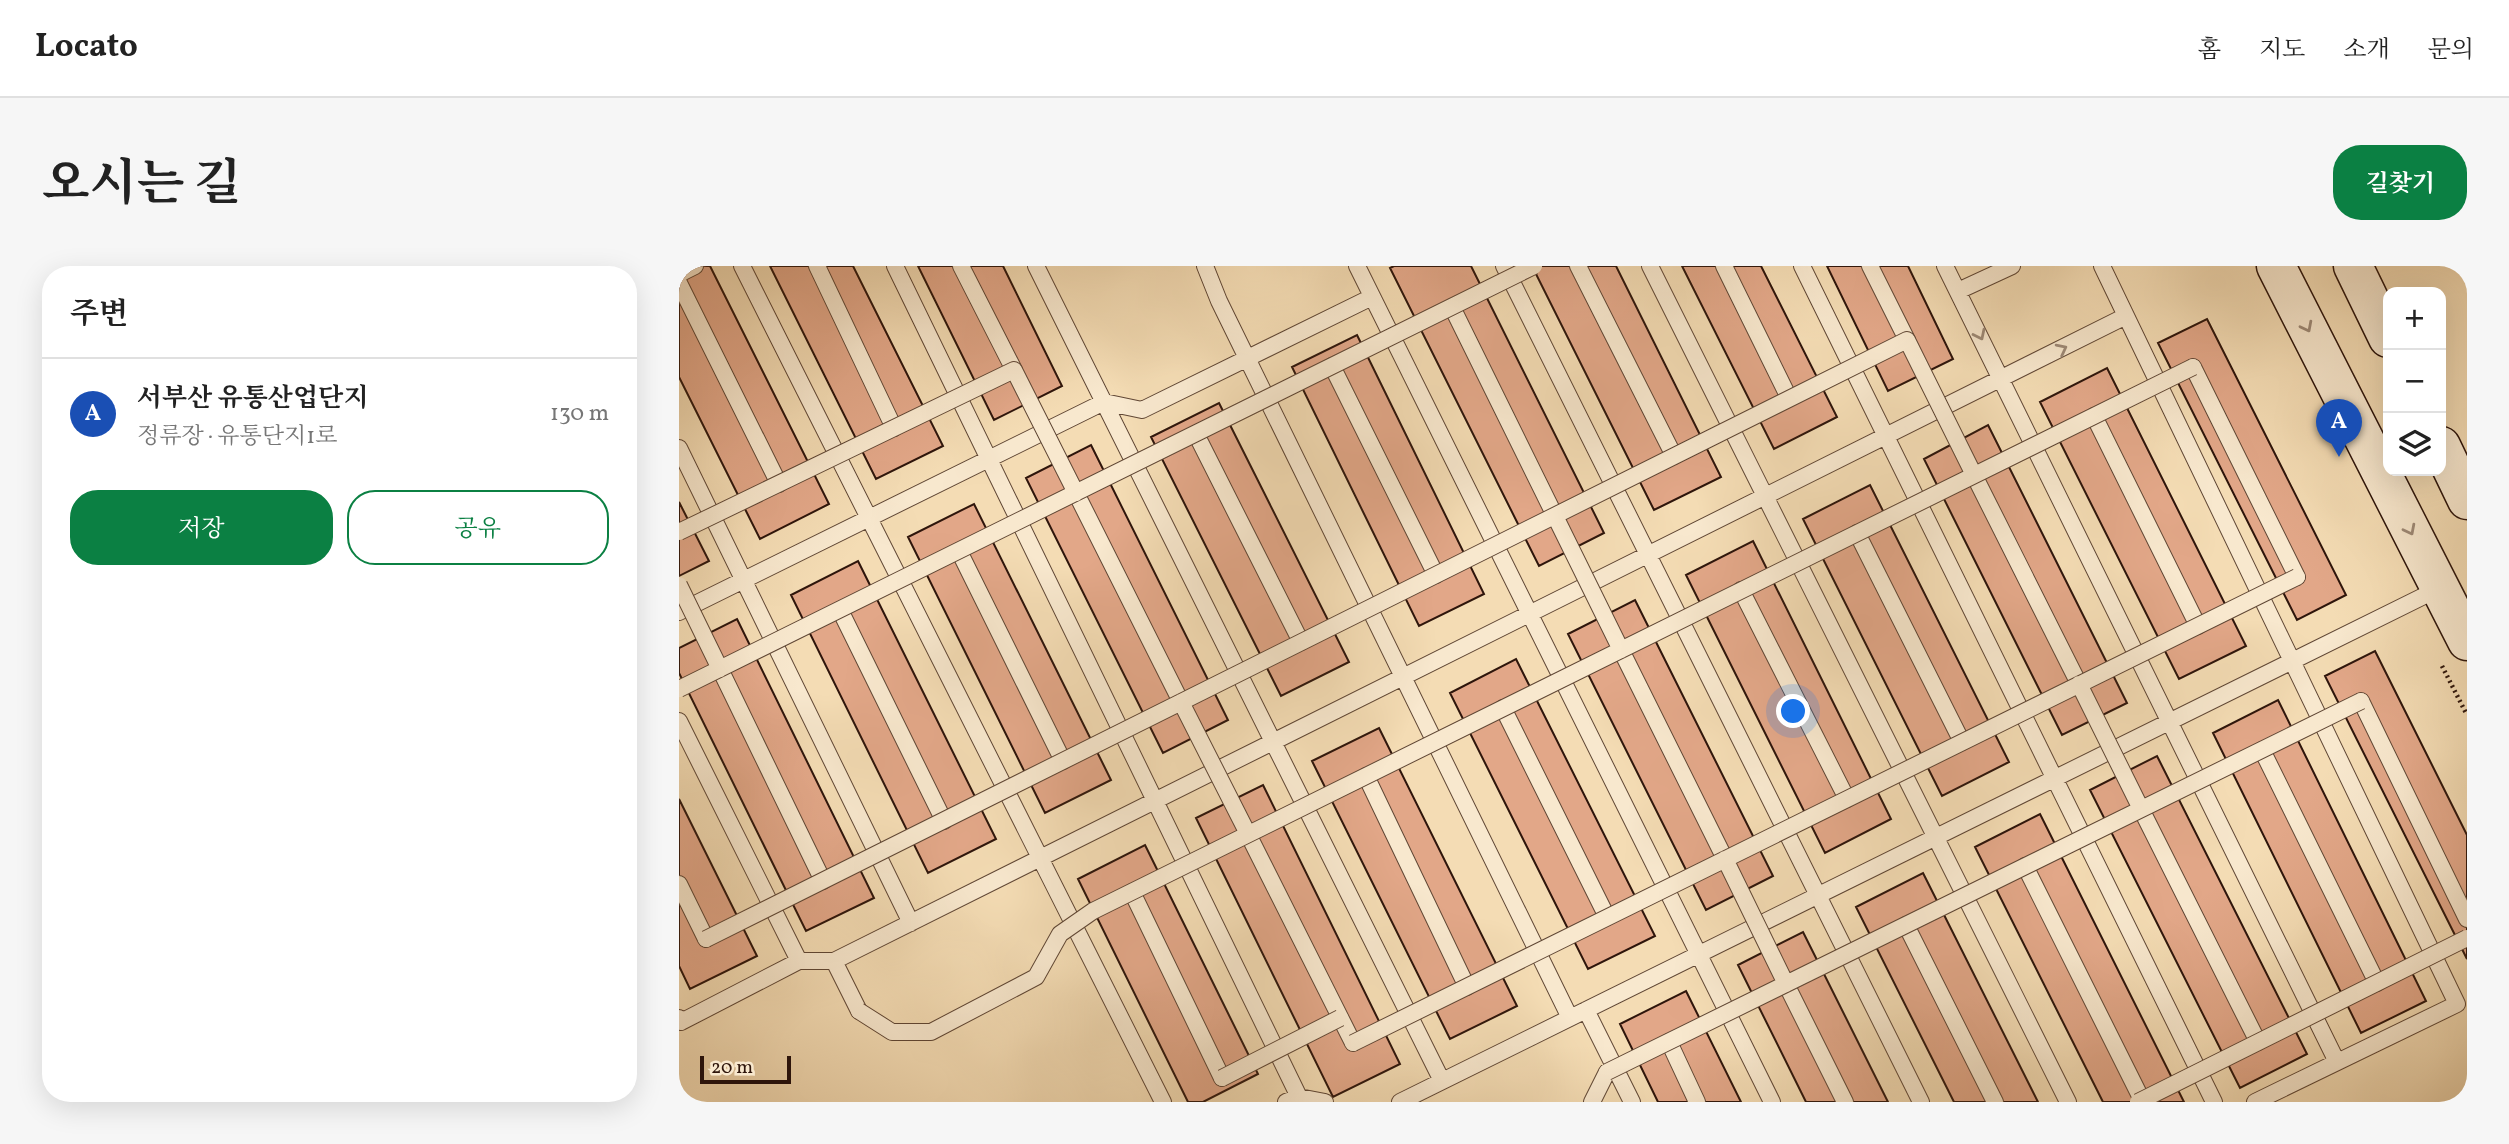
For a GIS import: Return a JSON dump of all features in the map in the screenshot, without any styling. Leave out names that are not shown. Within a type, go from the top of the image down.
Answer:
[{"type":"main road","points":[[2276,266],[2467,641]]},
{"type":"main road","points":[[2353,266],[2383,328]]},
{"type":"main road","points":[[2446,456],[2467,500]]},
{"type":"lane","points":[[679,274],[695,266]]},
{"type":"lane","points":[[742,266],[1163,1102]]},
{"type":"lane","points":[[817,266],[894,428]]},
{"type":"lane","points":[[895,266],[1155,801],[1292,1100],[1325,1102]]},
{"type":"lane","points":[[834,961],[859,1011],[892,1032],[931,1032],[1036,977],[1060,934],[1093,911],[1248,834],[1621,650],[1741,590],[2193,367],[2297,577],[1353,1043],[1248,834],[1181,702],[1014,369],[961,266]]},
{"type":"lane","points":[[1036,266],[1442,1081]]},
{"type":"lane","points":[[1205,266],[1219,301],[1570,1018]]},
{"type":"lane","points":[[1357,266],[1772,1102]]},
{"type":"lane","points":[[1504,266],[1921,1102]]},
{"type":"lane","points":[[679,689],[1534,266]]},
{"type":"lane","points":[[1578,266],[1674,456]]},
{"type":"lane","points":[[1650,266],[2068,1102]]},
{"type":"lane","points":[[1724,266],[1790,398]]},
{"type":"lane","points":[[1802,266],[2214,1102]]},
{"type":"lane","points":[[1870,266],[2258,1042]]},
{"type":"lane","points":[[1945,266],[2337,1062]]},
{"type":"lane","points":[[1958,291],[2011,266]]},
{"type":"lane","points":[[2102,266],[2457,1004],[2255,1102]]},
{"type":"lane","points":[[679,283],[779,484]]},
{"type":"lane","points":[[679,612],[1104,402],[1142,410],[1372,297]]},
{"type":"lane","points":[[1452,307],[1845,1102]]},
{"type":"lane","points":[[679,1018],[681,1021],[799,961],[834,961],[2126,317]]},
{"type":"lane","points":[[679,884],[706,939],[1907,340]]},
{"type":"lane","points":[[1332,366],[1436,575]]},
{"type":"lane","points":[[679,532],[1014,369]]},
{"type":"lane","points":[[2094,416],[2198,626]]},
{"type":"lane","points":[[1196,434],[1301,642]]},
{"type":"lane","points":[[679,448],[911,923]]},
{"type":"lane","points":[[1857,533],[1962,742]]},
{"type":"lane","points":[[959,551],[1063,761]]},
{"type":"lane","points":[[679,585],[824,881]]},
{"type":"lane","points":[[1400,1102],[2440,588]]},
{"type":"lane","points":[[1741,590],[1847,799]]},
{"type":"lane","points":[[840,610],[944,821]]},
{"type":"lane","points":[[1592,1102],[1607,1072],[2361,701],[2467,919]]},
{"type":"lane","points":[[1503,708],[1607,917]]},
{"type":"lane","points":[[679,721],[799,961]]},
{"type":"lane","points":[[2262,750],[2377,983]]},
{"type":"lane","points":[[1366,776],[1467,987]]},
{"type":"lane","points":[[2025,866],[2140,1101],[2467,938]]},
{"type":"lane","points":[[1132,892],[1222,1078],[1340,1018]]},
{"type":"lane","points":[[1906,925],[1995,1102]]},
{"type":"lane","points":[[1585,1010],[1632,1102]]},
{"type":"lane","points":[[1669,1042],[1697,1102]]},
{"type":"building","points":[[679,266],[710,266],[829,504],[760,539],[679,377]]},
{"type":"building","points":[[770,266],[853,266],[943,446],[876,479]]},
{"type":"building","points":[[918,266],[1003,266],[1062,386],[994,420]]},
{"type":"building","points":[[1471,266],[1604,533],[1539,566],[1390,268]]},
{"type":"building","points":[[1532,266],[1616,266],[1721,477],[1654,510]]},
{"type":"building","points":[[1682,266],[1761,266],[1837,417],[1774,449]]},
{"type":"building","points":[[1827,266],[1908,266],[1953,359],[1888,391]]},
{"type":"building","points":[[2207,319],[2346,595],[2297,620],[2158,343]]},
{"type":"building","points":[[1357,335],[1484,594],[1419,626],[1292,367]]},
{"type":"building","points":[[2107,368],[2246,646],[2179,679],[2040,402]]},
{"type":"building","points":[[1219,403],[1349,662],[1281,696],[1151,437]]},
{"type":"building","points":[[1988,425],[2127,703],[2062,735],[1924,459]]},
{"type":"building","points":[[1091,445],[1228,720],[1163,753],[1026,478]]},
{"type":"building","points":[[1870,485],[2009,762],[1942,796],[1803,519]]},
{"type":"building","points":[[679,502],[709,561],[679,576]]},
{"type":"building","points":[[974,504],[1111,780],[1045,813],[908,537]]},
{"type":"building","points":[[1753,541],[1891,819],[1825,853],[1686,575]]},
{"type":"building","points":[[858,561],[996,839],[928,873],[791,595]]},
{"type":"building","points":[[1635,600],[1773,876],[1706,910],[1568,634]]},
{"type":"building","points":[[737,619],[874,898],[806,931],[679,673],[679,648]]},
{"type":"building","points":[[2375,651],[2467,835],[2467,959],[2325,676]]},
{"type":"building","points":[[1516,659],[1655,936],[1588,969],[1450,693]]},
{"type":"building","points":[[2278,700],[2426,1001],[2361,1033],[2213,733]]},
{"type":"building","points":[[1379,728],[1517,1006],[1450,1039],[1312,761]]},
{"type":"building","points":[[2157,756],[2307,1054],[2240,1088],[2090,790]]},
{"type":"building","points":[[1263,785],[1400,1064],[1333,1097],[1196,818]]},
{"type":"building","points":[[679,799],[757,956],[690,989],[679,966]]},
{"type":"building","points":[[2040,814],[2184,1102],[2103,1102],[1975,847]]},
{"type":"building","points":[[1145,845],[1258,1074],[1203,1102],[1188,1102],[1078,879]]},
{"type":"building","points":[[1923,873],[2038,1102],[1954,1102],[1856,907]]},
{"type":"building","points":[[1803,932],[1888,1102],[1806,1102],[1738,965]]},
{"type":"building","points":[[1686,991],[1741,1102],[1658,1102],[1620,1024]]},
{"type":"place","name":"서부산 유통산업단지","points":[[2339,457]]}]
